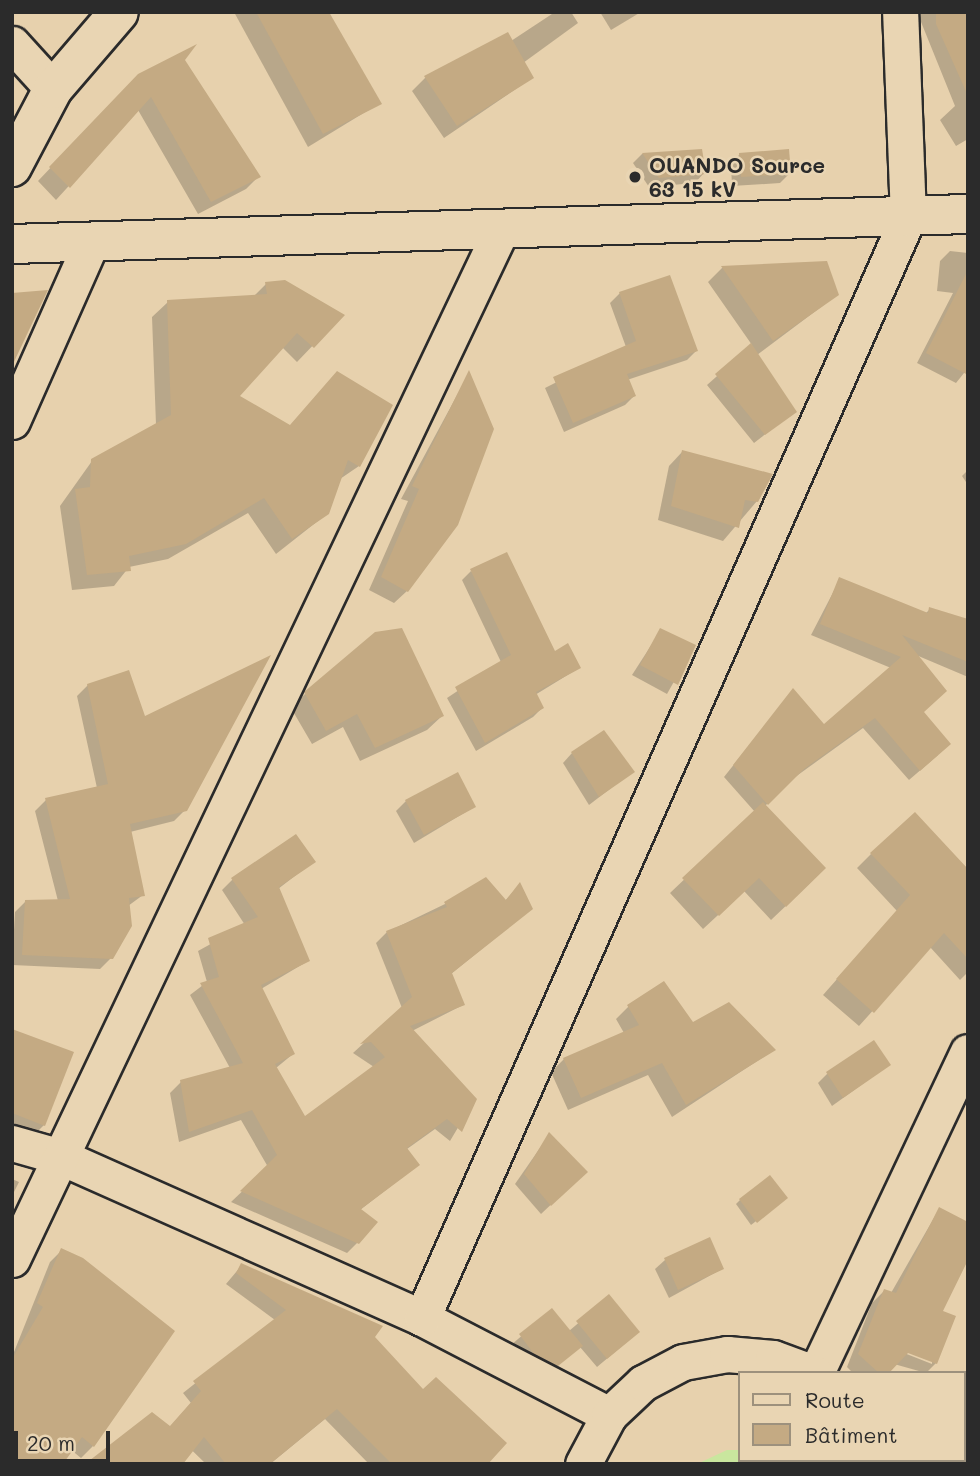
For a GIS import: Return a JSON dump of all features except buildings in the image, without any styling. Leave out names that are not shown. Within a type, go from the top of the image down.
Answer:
[{"type":"street","points":[[12,167],[54,89],[118,12]]},
{"type":"street","points":[[422,1318],[908,217],[900,12]]},
{"type":"street","points":[[12,44],[54,89]]},
{"type":"street","points":[[12,244],[90,245],[968,214]]},
{"type":"street","points":[[12,1259],[500,232]]},
{"type":"street","points":[[12,421],[90,245]]},
{"type":"street","points":[[816,1371],[968,1052]]},
{"type":"street","points":[[12,1143],[61,1157],[422,1318],[609,1415]]},
{"type":"street","points":[[583,1464],[609,1415],[643,1383],[683,1362],[739,1355],[773,1358],[809,1371]]},
{"type":"green space","points":[[727,1450],[738,1450],[738,1462],[782,1464],[697,1464]]},
{"type":"place","name":"OUANDO Source 63 15 kV","points":[[635,177]]}]
